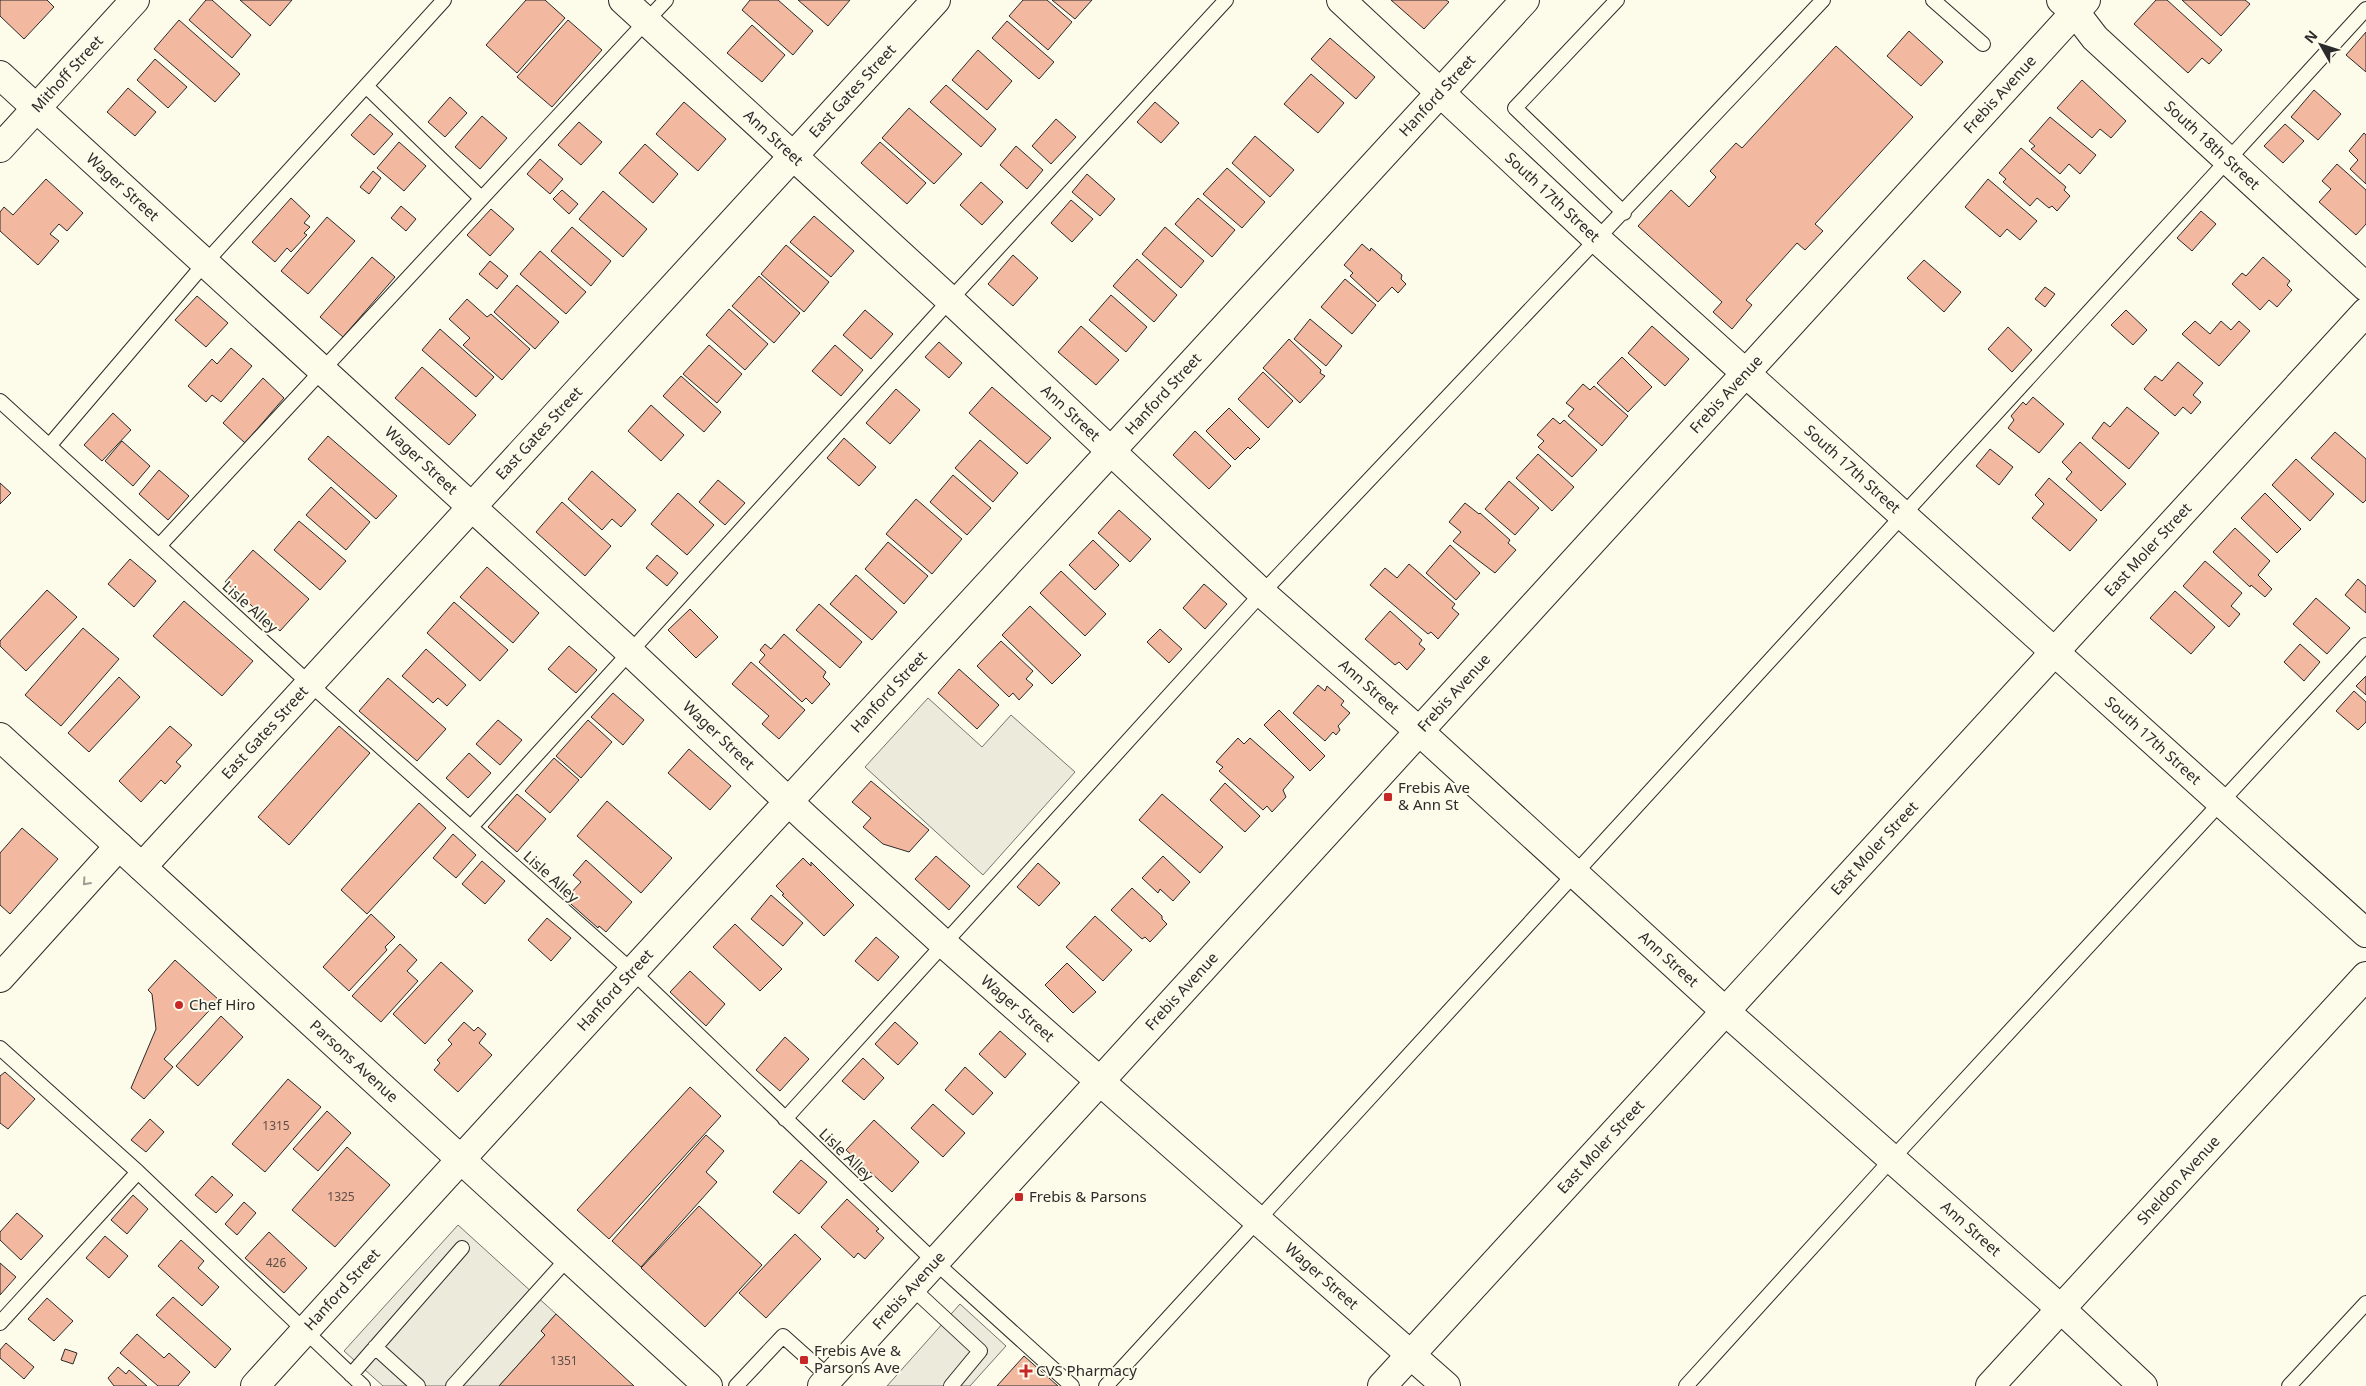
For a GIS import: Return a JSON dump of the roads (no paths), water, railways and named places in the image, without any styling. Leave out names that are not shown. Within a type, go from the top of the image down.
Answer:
[{"type":"street","name":"Mithoff Street","points":[[0,148],[135,0]]},
{"type":"street","name":"Ann Street","points":[[623,0],[950,300],[1262,593],[1419,731],[1725,1011],[2061,1310],[2142,1386]]},
{"type":"street","name":"East Gates Street","points":[[142,867],[936,0]]},
{"type":"street","name":"South 17th Street","points":[[1341,0],[1598,240],[2366,933]]},
{"type":"street","name":"Hanford Street","points":[[255,1386],[459,1159],[790,803],[1525,0]]},
{"type":"street","name":"South 18th Street","points":[[2074,4],[2095,38],[2228,162],[2366,286]]},
{"type":"street","name":"Frebis Avenue","points":[[826,1382],[1746,374],[2074,4]]},
{"type":"street","name":"Wager Street","points":[[0,76],[630,652],[790,803],[943,943],[1446,1386]]},
{"type":"street","name":"East Moler Street","points":[[1382,1386],[2366,312]]},
{"type":"street","name":"Parsons Avenue","points":[[0,737],[708,1386]]},
{"type":"street","points":[[0,978],[119,846]]},
{"type":"street","name":"Sheldon Avenue","points":[[1990,1386],[2366,976]]},
{"type":"lane","points":[[49,446],[205,263],[444,0]]},
{"type":"lane","points":[[159,546],[666,0]]},
{"type":"lane","points":[[471,827],[950,300],[1226,0]]},
{"type":"lane","points":[[1617,0],[1516,108],[1624,213]]},
{"type":"lane","points":[[786,1119],[943,943],[1262,593],[1624,213],[1823,0]]},
{"type":"lane","points":[[1932,0],[1983,44]]},
{"type":"lane","points":[[1106,1386],[2366,9]]},
{"type":"lane","points":[[366,86],[481,198]]},
{"type":"lane","name":"Lisle Alley","points":[[0,401],[310,684],[632,971],[935,1262],[1072,1386]]},
{"type":"lane","points":[[1686,1386],[1891,1160],[2366,645]]},
{"type":"lane","points":[[0,1048],[138,1172],[304,1332],[363,1386]]},
{"type":"lane","points":[[0,1323],[138,1172]]},
{"type":"lane","points":[[351,1375],[462,1248]]},
{"type":"lane","points":[[453,1386],[568,1258]]},
{"type":"lane","points":[[911,1287],[980,1351],[951,1386]]},
{"type":"lane","points":[[2289,1386],[2366,1303]]},
{"type":"lane","points":[[736,1386],[783,1336],[826,1382]]},
{"type":"lane","points":[[375,1347],[418,1386]]},
{"type":"place","name":"Frebis Ave & Ann St","points":[[1388,797]]},
{"type":"place","name":"Chef Hiro","points":[[179,1005]]},
{"type":"place","name":"Frebis & Parsons","points":[[1019,1197]]},
{"type":"place","name":"Frebis Ave & Parsons Ave","points":[[804,1360]]},
{"type":"place","name":"CVS Pharmacy","points":[[1026,1371]]}]
